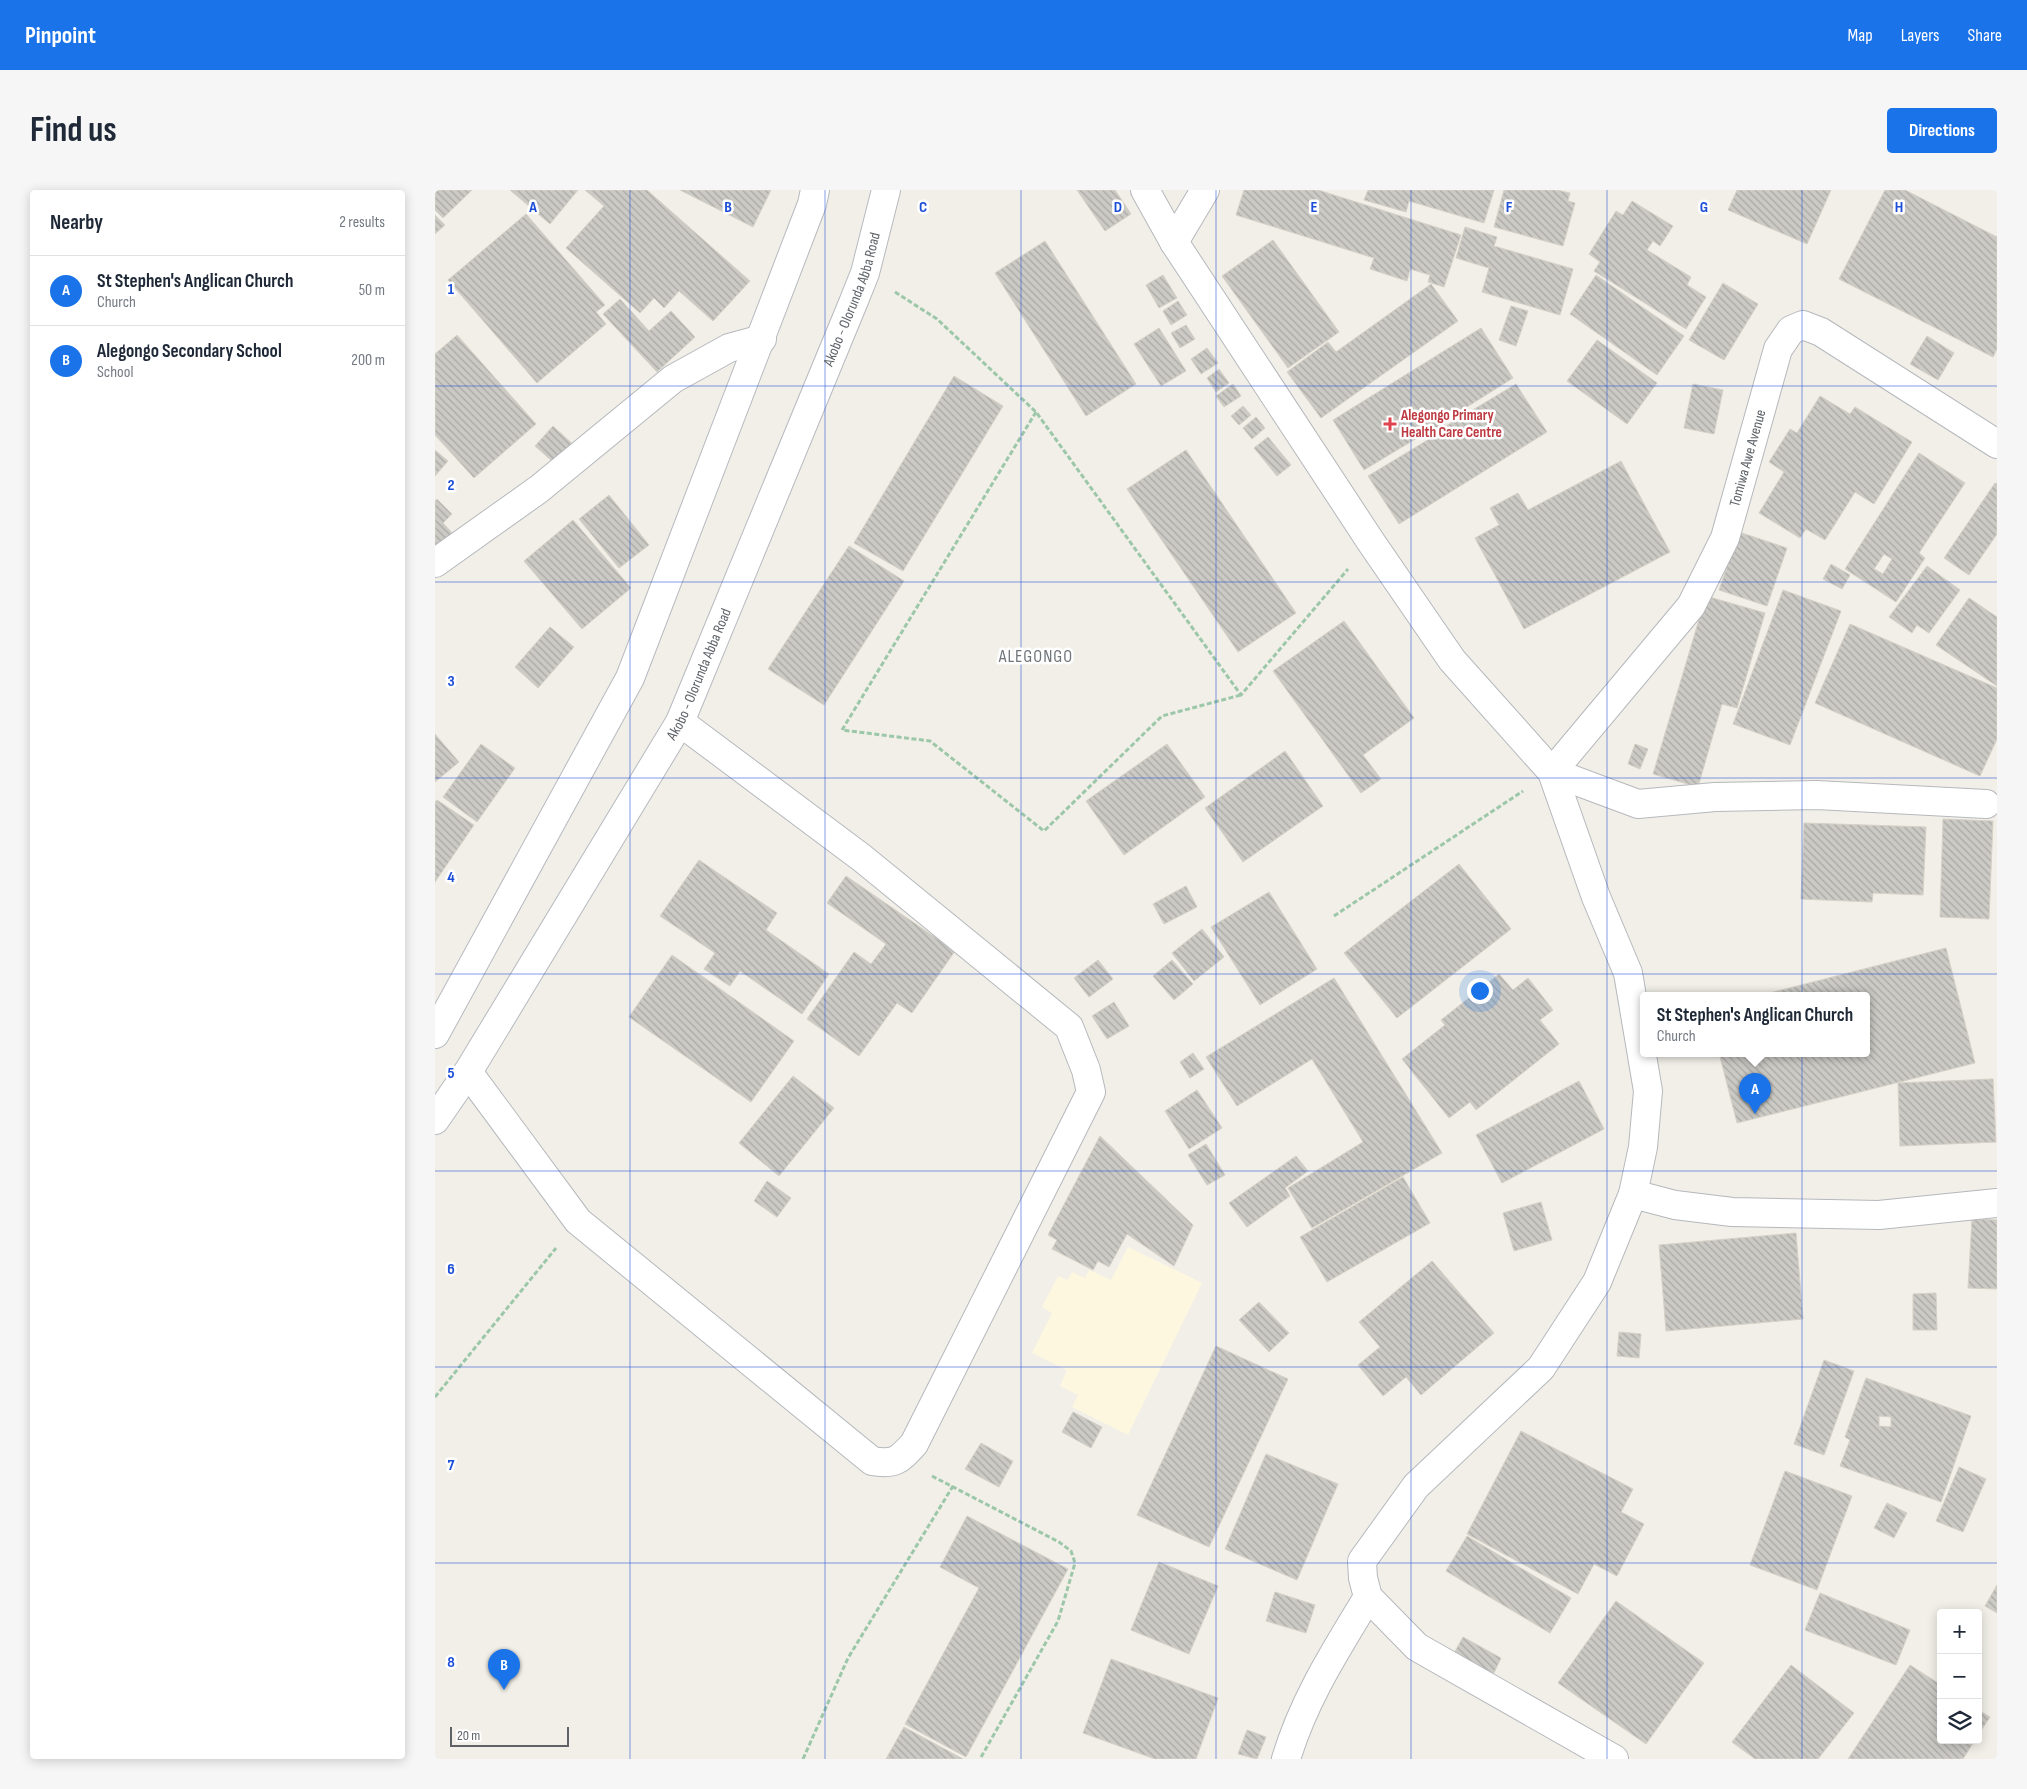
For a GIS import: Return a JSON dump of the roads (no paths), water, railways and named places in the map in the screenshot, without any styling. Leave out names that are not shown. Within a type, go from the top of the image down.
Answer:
[{"type":"street","points":[[435,1034],[630,678],[762,339],[812,204],[815,190]]},
{"type":"street","name":"Akobo - Olorunda Abba Road","points":[[435,1120],[467,1072],[680,722],[865,273],[886,190]]},
{"type":"street","points":[[1145,190],[1175,242],[1371,542],[1452,660],[1553,772],[1596,897],[1628,973],[1640,1044]]},
{"type":"street","points":[[1175,242],[1205,190]]},
{"type":"street","name":"Tomiwa Awe Avenue","points":[[1553,772],[1691,606],[1725,538],[1778,349],[1791,330],[1803,325],[1821,332],[1997,444]]},
{"type":"street","points":[[435,563],[539,489],[673,379],[729,348],[762,339]]},
{"type":"street","points":[[467,1072],[578,1221],[872,1461],[883,1463],[899,1460],[914,1444],[1091,1092],[1086,1070],[1069,1027],[862,858],[680,722]]},
{"type":"street","points":[[1553,772],[1638,804],[1715,797],[1817,795],[1986,804]]},
{"type":"street","points":[[1613,1759],[1417,1647],[1368,1597],[1363,1578],[1363,1561],[1368,1551],[1416,1486],[1541,1368],[1597,1282],[1633,1194],[1643,1147],[1648,1091],[1642,1057]]},
{"type":"street","points":[[1633,1194],[1675,1205],[1732,1212],[1879,1215],[1997,1203]]},
{"type":"street","points":[[1286,1759],[1293,1735],[1321,1673],[1368,1597]]},
{"type":"place","name":"Alegongo Primary Health Care Centre","points":[[1390,424]]},
{"type":"place","name":"St Stephen's Anglican Church","points":[[1755,1114]]},
{"type":"place","name":"Alegongo Secondary School","points":[[504,1690]]},
{"type":"district","name":"ALEGONGO","points":[[1036,656]]}]
